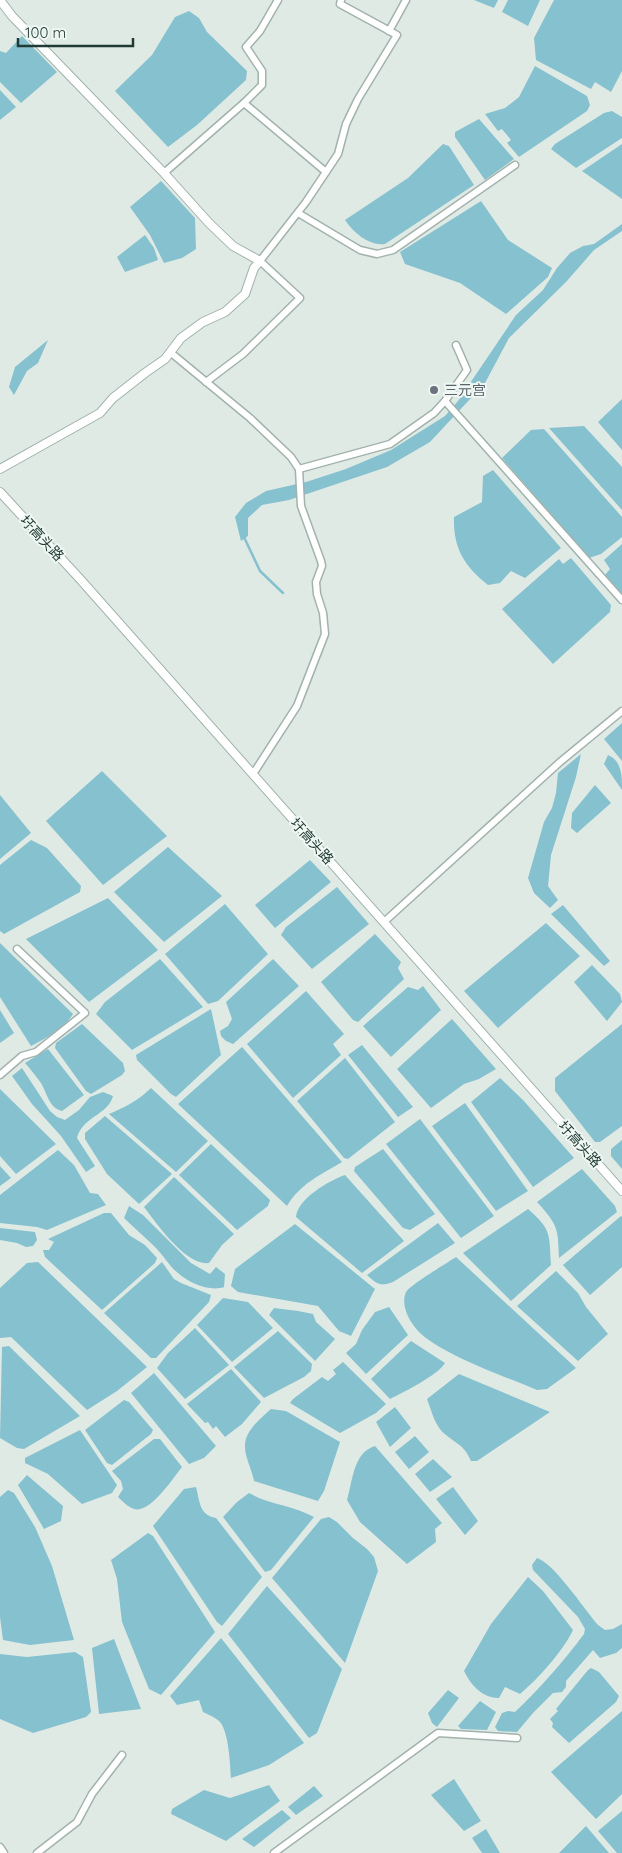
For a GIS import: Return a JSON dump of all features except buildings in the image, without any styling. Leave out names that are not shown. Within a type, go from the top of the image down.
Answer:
[{"type":"street","points":[[0,0],[12,16],[164,172],[209,223],[233,246],[260,261],[300,298],[242,354],[206,382]]},
{"type":"street","points":[[164,172],[244,103],[262,85],[262,71],[246,47],[260,31],[278,0]]},
{"type":"street","points":[[0,469],[100,413],[113,398],[165,359],[181,338],[203,322],[225,312],[245,294],[254,268],[298,213],[338,154],[346,124],[358,99],[397,35],[340,4],[341,0]]},
{"type":"street","points":[[389,31],[406,0]]},
{"type":"street","points":[[244,103],[326,172]]},
{"type":"street","points":[[298,213],[360,250],[377,254],[393,250],[515,165]]},
{"type":"street","points":[[299,469],[390,444],[448,404],[467,370],[456,345]]},
{"type":"street","points":[[170,352],[250,418],[291,457],[299,469],[301,506],[322,566],[316,582],[317,594],[323,613],[325,634],[297,706],[253,774]]},
{"type":"street","points":[[448,404],[622,600]]},
{"type":"street","name":"圩高头路","points":[[0,492],[80,579],[622,1191]]},
{"type":"street","points":[[384,922],[560,762],[622,711]]},
{"type":"street","points":[[0,1074],[22,1056],[36,1052],[85,1013],[17,949]]},
{"type":"street","points":[[274,1853],[438,1732],[517,1738]]},
{"type":"street","points":[[37,1853],[77,1822],[92,1794],[122,1755]]},
{"type":"street","points":[[0,1847],[4,1853]]},
{"type":"water","points":[[474,0],[498,0],[494,8]]},
{"type":"water","points":[[508,0],[540,0],[528,26],[502,12]]},
{"type":"water","points":[[554,0],[622,0],[622,71],[611,92],[595,82],[591,89],[536,60],[534,38]]},
{"type":"water","points":[[189,11],[199,18],[207,32],[247,71],[246,80],[197,125],[168,147],[115,91],[152,55],[175,17]]},
{"type":"water","points":[[22,36],[57,72],[21,103],[0,82],[0,51],[6,53]]},
{"type":"water","points":[[535,66],[587,96],[590,105],[587,111],[519,157],[507,143],[511,140],[502,129],[498,131],[485,114],[505,108],[519,97]]},
{"type":"water","points":[[0,90],[16,107],[0,120]]},
{"type":"water","points":[[612,111],[622,117],[622,138],[576,168],[551,149],[555,144],[604,113]]},
{"type":"water","points":[[479,119],[514,159],[485,180],[455,137],[455,132]]},
{"type":"water","points":[[443,144],[449,146],[474,185],[385,244],[368,241],[353,230],[345,220],[408,178]]},
{"type":"water","points":[[622,144],[622,199],[582,171]]},
{"type":"water","points":[[161,181],[195,218],[196,249],[182,258],[164,263],[150,235],[130,207]]},
{"type":"water","points":[[481,201],[508,240],[552,268],[548,277],[506,314],[460,283],[405,264],[400,252]]},
{"type":"water","points":[[622,224],[622,231],[594,250],[566,282],[509,338],[485,383],[430,442],[387,467],[289,500],[262,505],[248,518],[248,536],[241,541],[235,517],[246,503],[266,491],[306,482],[346,469],[391,450],[445,416],[458,401],[516,315],[543,290],[557,268],[570,253],[583,246],[594,244]]},
{"type":"water","points":[[145,235],[154,248],[158,260],[125,272],[117,257]]},
{"type":"water","points":[[48,340],[38,363],[27,371],[14,395],[9,387],[15,367]]},
{"type":"water","points":[[622,399],[622,450],[598,422]]},
{"type":"water","points":[[584,426],[622,467],[622,510],[549,428]]},
{"type":"water","points":[[544,429],[622,517],[622,537],[601,554],[589,558],[502,458],[531,430]]},
{"type":"water","points":[[493,470],[561,548],[525,578],[511,571],[500,583],[488,585],[472,571],[462,556],[456,538],[454,517],[482,502],[483,476]]},
{"type":"water","points":[[622,544],[622,594],[605,575],[610,569],[604,560]]},
{"type":"water","points":[[571,558],[611,605],[610,612],[553,664],[502,609],[559,559],[563,564]]},
{"type":"water","points":[[622,723],[622,761],[604,739]]},
{"type":"water","points":[[581,754],[576,777],[551,855],[548,886],[558,900],[550,908],[534,893],[528,878],[544,822],[552,808],[558,773]]},
{"type":"water","points":[[608,755],[619,765],[622,790],[604,764]]},
{"type":"water","points":[[102,771],[167,836],[103,885],[46,821]]},
{"type":"water","points":[[595,785],[611,803],[577,833],[571,828],[572,813]]},
{"type":"water","points":[[0,795],[31,833],[0,859]]},
{"type":"water","points":[[31,840],[47,848],[81,886],[80,892],[4,934],[0,931],[0,865]]},
{"type":"water","points":[[168,847],[222,896],[164,942],[114,892]]},
{"type":"water","points":[[310,860],[331,882],[275,928],[255,905]]},
{"type":"water","points":[[337,887],[369,924],[312,969],[281,935],[286,927]]},
{"type":"water","points":[[108,898],[158,950],[89,1002],[26,939]]},
{"type":"water","points":[[225,904],[268,954],[218,1001],[208,1004],[165,954]]},
{"type":"water","points":[[563,905],[610,961],[604,966],[551,914]]},
{"type":"water","points":[[546,923],[580,956],[498,1028],[464,991]]},
{"type":"water","points":[[375,934],[401,962],[398,968],[404,979],[358,1022],[353,1020],[321,982]]},
{"type":"water","points":[[0,943],[73,1014],[60,1028],[31,1046],[0,997]]},
{"type":"water","points":[[160,959],[203,1007],[132,1050],[96,1014],[105,1002]]},
{"type":"water","points":[[273,959],[299,986],[233,1044],[226,1041],[221,1036],[220,1031],[228,1026],[232,1019],[226,1002]]},
{"type":"water","points":[[592,965],[620,994],[622,1002],[607,1021],[574,982]]},
{"type":"water","points":[[423,986],[441,1010],[391,1057],[363,1026],[408,987],[418,990]]},
{"type":"water","points":[[306,991],[344,1034],[333,1044],[341,1055],[293,1098],[247,1044]]},
{"type":"water","points":[[211,1009],[221,1055],[176,1097],[137,1060],[136,1055]]},
{"type":"water","points":[[0,1010],[14,1033],[0,1043]]},
{"type":"water","points":[[452,1019],[496,1069],[479,1079],[464,1084],[431,1108],[397,1069]]},
{"type":"water","points":[[82,1024],[123,1063],[125,1071],[122,1075],[91,1094],[86,1091],[55,1048],[56,1043]]},
{"type":"water","points":[[622,1024],[622,1126],[600,1142],[595,1142],[555,1091],[555,1078]]},
{"type":"water","points":[[362,1045],[413,1107],[398,1117],[348,1055]]},
{"type":"water","points":[[242,1047],[342,1162],[304,1186],[287,1206],[178,1104]]},
{"type":"water","points":[[48,1049],[84,1095],[62,1111],[54,1107],[41,1083],[25,1063]]},
{"type":"water","points":[[345,1058],[395,1122],[348,1159],[344,1158],[297,1101]]},
{"type":"water","points":[[22,1068],[50,1111],[57,1117],[65,1120],[79,1110],[90,1097],[103,1092],[113,1096],[106,1108],[84,1125],[77,1138],[95,1166],[86,1172],[61,1136],[32,1104],[12,1076]]},
{"type":"water","points":[[500,1078],[523,1100],[574,1158],[533,1187],[471,1102]]},
{"type":"water","points":[[151,1088],[208,1141],[176,1172],[109,1114],[141,1097]]},
{"type":"water","points":[[0,1089],[56,1144],[16,1174],[0,1156]]},
{"type":"water","points":[[465,1103],[528,1191],[496,1211],[432,1126]]},
{"type":"water","points":[[105,1116],[172,1174],[139,1204],[107,1174],[85,1139],[85,1133]]},
{"type":"water","points":[[420,1119],[494,1216],[461,1238],[386,1144]]},
{"type":"water","points":[[622,1140],[622,1169],[611,1156],[611,1149]]},
{"type":"water","points":[[211,1144],[270,1200],[268,1206],[237,1230],[179,1175]]},
{"type":"water","points":[[383,1149],[435,1214],[410,1230],[403,1228],[354,1171],[355,1167]]},
{"type":"water","points":[[58,1150],[74,1165],[90,1193],[98,1194],[106,1205],[47,1230],[0,1223],[0,1195]]},
{"type":"water","points":[[0,1166],[11,1178],[0,1186]]},
{"type":"water","points":[[582,1169],[615,1206],[617,1212],[559,1258],[555,1227],[549,1216],[537,1202]]},
{"type":"water","points":[[345,1175],[404,1241],[362,1273],[296,1217],[302,1204],[315,1191]]},
{"type":"water","points":[[174,1177],[234,1234],[222,1245],[209,1263],[191,1258],[182,1251],[164,1233],[144,1207]]},
{"type":"water","points":[[129,1206],[143,1215],[191,1263],[210,1274],[216,1267],[225,1274],[224,1287],[200,1286],[183,1277],[124,1218]]},
{"type":"water","points":[[528,1209],[541,1222],[548,1233],[551,1265],[511,1301],[463,1253]]},
{"type":"water","points":[[104,1213],[111,1213],[129,1235],[145,1245],[157,1258],[155,1263],[102,1310],[45,1257],[43,1250],[49,1250],[54,1242],[48,1239]]},
{"type":"water","points":[[621,1216],[622,1267],[590,1295],[563,1265]]},
{"type":"water","points":[[438,1223],[455,1243],[393,1282],[379,1284],[367,1275]]},
{"type":"water","points":[[295,1224],[375,1289],[351,1336],[339,1331],[318,1306],[238,1292],[231,1286],[235,1269]]},
{"type":"water","points":[[0,1228],[35,1232],[37,1240],[33,1246],[26,1247],[17,1243],[0,1240]]},
{"type":"water","points":[[456,1257],[576,1368],[547,1389],[537,1390],[460,1358],[431,1342],[420,1333],[407,1314],[404,1303],[406,1292],[421,1279]]},
{"type":"water","points":[[38,1262],[147,1367],[117,1391],[87,1410],[11,1337],[0,1338],[0,1288],[27,1263]]},
{"type":"water","points":[[162,1262],[174,1279],[211,1295],[209,1302],[156,1358],[151,1358],[104,1313]]},
{"type":"water","points":[[556,1271],[578,1293],[586,1307],[608,1334],[578,1361],[517,1306]]},
{"type":"water","points":[[223,1298],[248,1302],[273,1328],[232,1362],[197,1325]]},
{"type":"water","points":[[389,1307],[408,1335],[366,1374],[346,1353],[356,1344],[362,1330],[375,1312]]},
{"type":"water","points":[[274,1308],[313,1314],[316,1322],[335,1339],[315,1361],[269,1315]]},
{"type":"water","points":[[195,1328],[229,1365],[185,1399],[157,1368],[168,1353]]},
{"type":"water","points":[[278,1331],[312,1364],[311,1371],[304,1377],[264,1398],[234,1367]]},
{"type":"water","points":[[411,1341],[445,1363],[428,1378],[390,1399],[371,1379]]},
{"type":"water","points":[[9,1346],[80,1416],[24,1449],[17,1448],[0,1438],[2,1347]]},
{"type":"water","points":[[343,1362],[386,1404],[376,1413],[340,1433],[290,1403],[322,1377],[328,1381],[336,1374],[333,1370]]},
{"type":"water","points":[[231,1369],[261,1402],[242,1424],[225,1437],[216,1426],[213,1429],[208,1422],[205,1423],[187,1404]]},
{"type":"water","points":[[154,1373],[216,1446],[204,1458],[189,1464],[131,1393]]},
{"type":"water","points":[[459,1374],[550,1412],[477,1461],[471,1461],[463,1448],[439,1428],[427,1399]]},
{"type":"water","points":[[124,1400],[129,1402],[153,1430],[151,1434],[112,1465],[107,1463],[85,1430]]},
{"type":"water","points":[[395,1407],[411,1428],[390,1447],[376,1422]]},
{"type":"water","points":[[271,1409],[286,1411],[340,1442],[324,1491],[318,1501],[254,1481],[246,1455],[245,1441],[254,1425]]},
{"type":"water","points":[[80,1430],[117,1485],[112,1493],[82,1504],[48,1474],[25,1463],[25,1458]]},
{"type":"water","points":[[415,1436],[429,1452],[409,1469],[395,1452]]},
{"type":"water","points":[[154,1439],[160,1439],[182,1467],[154,1501],[140,1509],[134,1509],[118,1497],[123,1489],[121,1481],[112,1471]]},
{"type":"water","points":[[375,1446],[442,1523],[435,1529],[436,1542],[407,1564],[360,1522],[347,1500],[358,1461],[362,1455]]},
{"type":"water","points":[[433,1459],[452,1477],[430,1492],[415,1474]]},
{"type":"water","points":[[27,1475],[63,1506],[61,1521],[44,1529],[18,1485]]},
{"type":"water","points":[[196,1487],[203,1511],[216,1518],[262,1577],[222,1626],[217,1622],[153,1526],[184,1489]]},
{"type":"water","points":[[453,1487],[478,1521],[465,1535],[436,1499]]},
{"type":"water","points":[[8,1490],[14,1493],[35,1527],[52,1566],[74,1640],[30,1645],[3,1640],[0,1617],[0,1497]]},
{"type":"water","points":[[249,1493],[314,1517],[271,1570],[265,1572],[223,1517],[237,1502]]},
{"type":"water","points":[[329,1517],[367,1549],[374,1557],[378,1571],[345,1663],[272,1578],[321,1519]]},
{"type":"water","points":[[148,1533],[153,1536],[215,1632],[161,1695],[149,1689],[122,1622],[117,1579],[111,1560]]},
{"type":"water","points":[[537,1558],[552,1568],[598,1625],[605,1630],[613,1629],[622,1624],[622,1648],[616,1653],[600,1658],[593,1650],[566,1681],[566,1687],[562,1692],[553,1693],[517,1732],[498,1731],[495,1727],[502,1713],[508,1711],[515,1712],[551,1675],[584,1634],[585,1629],[578,1617],[533,1570],[532,1565]]},
{"type":"water","points":[[528,1577],[543,1591],[573,1630],[550,1664],[520,1694],[505,1687],[499,1698],[487,1696],[474,1686],[464,1671],[491,1624]]},
{"type":"water","points":[[267,1586],[342,1669],[317,1733],[309,1738],[228,1634]]},
{"type":"water","points":[[221,1638],[304,1743],[269,1765],[231,1778],[227,1741],[220,1722],[203,1712],[199,1700],[177,1705],[170,1696]]},
{"type":"water","points":[[114,1639],[141,1709],[99,1714],[92,1648]]},
{"type":"water","points":[[75,1652],[83,1657],[91,1712],[86,1717],[33,1733],[0,1719],[0,1654],[27,1657]]},
{"type":"water","points":[[591,1668],[599,1672],[619,1696],[616,1702],[569,1743],[552,1727],[553,1723],[550,1719],[558,1711],[556,1709]]},
{"type":"water","points":[[448,1690],[459,1698],[437,1727],[432,1723],[428,1713]]},
{"type":"water","points":[[480,1701],[496,1712],[487,1730],[461,1729],[458,1726]]},
{"type":"water","points":[[622,1711],[622,1794],[596,1819],[551,1772]]},
{"type":"water","points":[[454,1779],[481,1821],[464,1831],[431,1795]]},
{"type":"water","points":[[269,1785],[280,1801],[226,1841],[171,1814],[172,1809],[204,1790],[230,1798]]},
{"type":"water","points":[[314,1786],[323,1796],[296,1815],[288,1807]]},
{"type":"water","points":[[282,1810],[291,1818],[254,1847],[242,1839]]},
{"type":"water","points":[[622,1811],[622,1853],[617,1853],[598,1831]]},
{"type":"water","points":[[586,1826],[609,1853],[559,1853]]},
{"type":"water","points":[[486,1829],[500,1853],[482,1853],[472,1838]]},
{"type":"waterway","points":[[243,535],[260,571],[283,593]]},
{"type":"place","name":"三元宫","points":[[434,390]]}]
